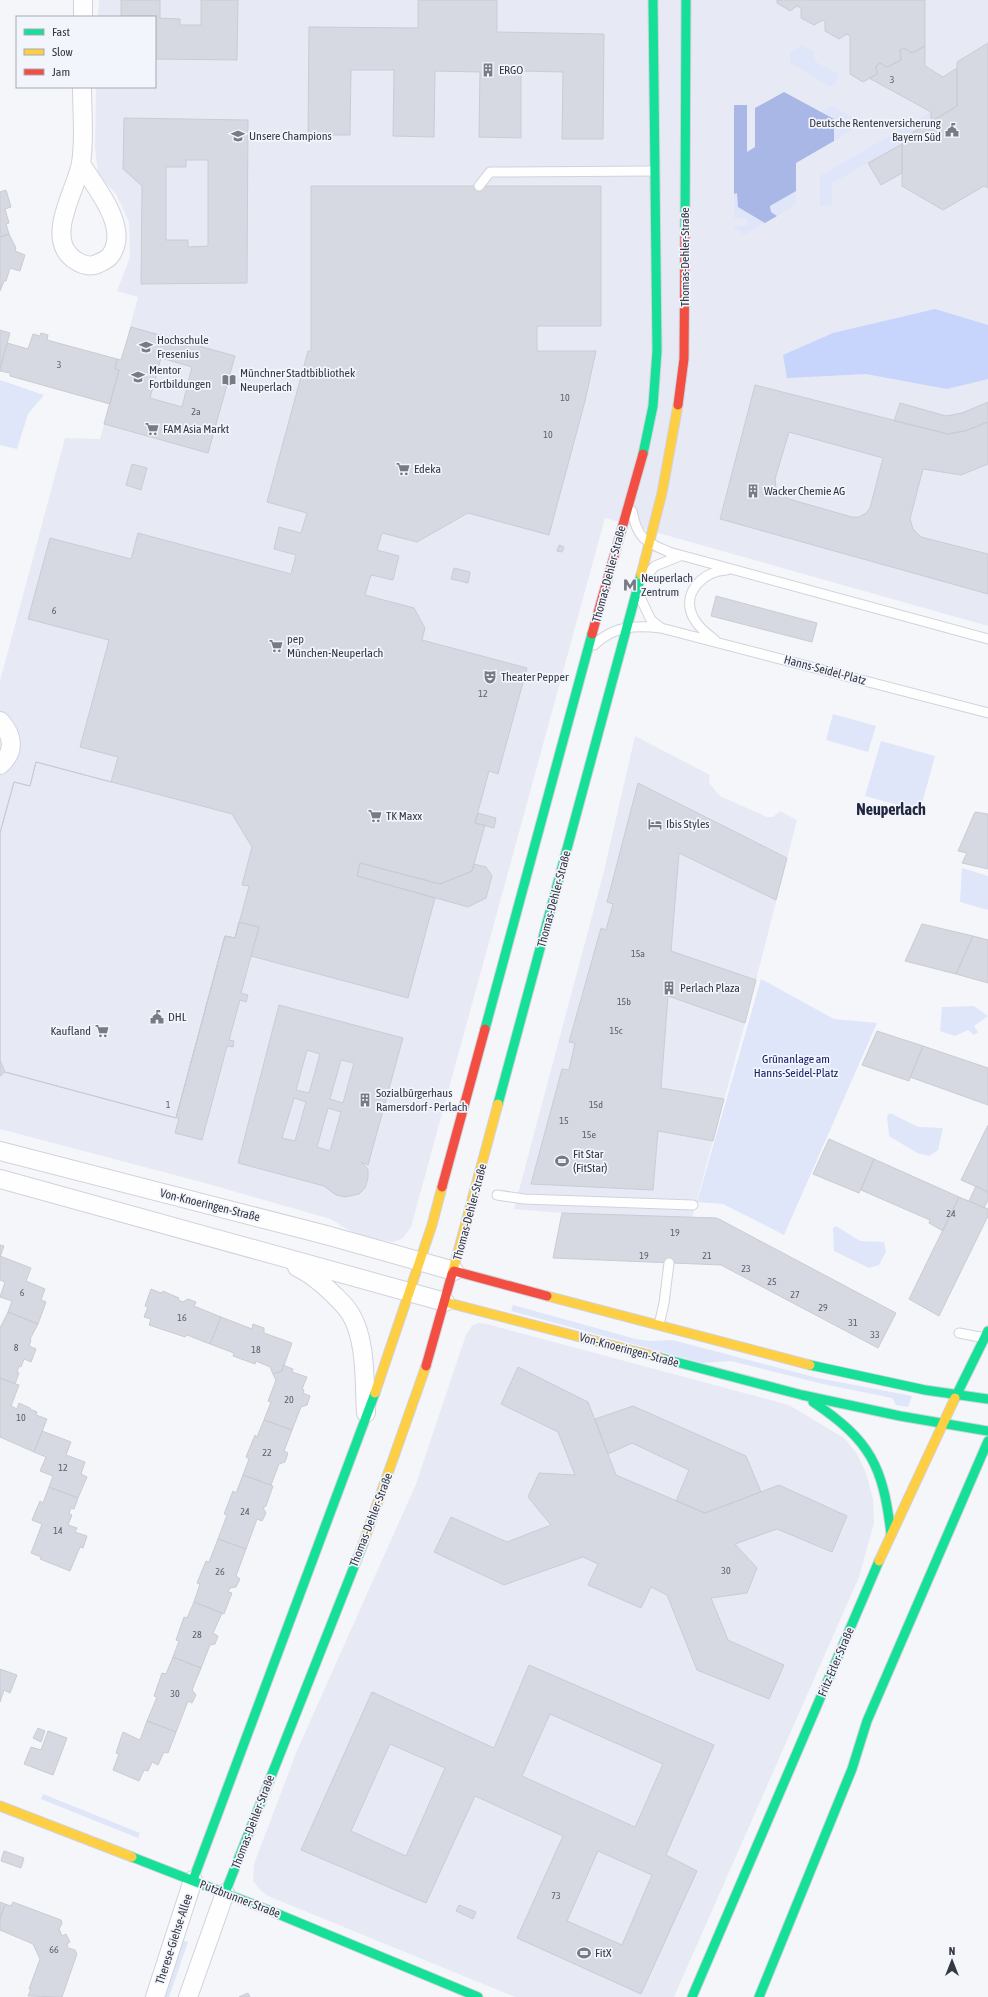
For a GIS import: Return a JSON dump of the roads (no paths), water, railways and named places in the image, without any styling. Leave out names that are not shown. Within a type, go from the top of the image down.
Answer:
[{"type":"main road","name":"Thomas-Dehler-Straße","points":[[193,1880],[366,1419],[432,1225],[586,656],[646,445],[653,398],[657,351],[653,0]]},
{"type":"main road","name":"Thomas-Dehler-Straße","points":[[225,1893],[389,1474],[420,1386],[446,1302],[658,512],[672,452],[679,409],[684,359],[686,0]]},
{"type":"main road","name":"Thomas-Dehler-Straße","points":[[630,500],[640,518],[650,519],[658,512]]},
{"type":"main road","points":[[454,1271],[812,1366],[957,1395],[988,1399]]},
{"type":"main road","name":"Von-Knoeringen-Straße","points":[[446,1302],[802,1395],[900,1416],[988,1431]]},
{"type":"main road","name":"Fritz-Erler-Straße","points":[[692,1997],[891,1534],[942,1423],[986,1334]]},
{"type":"main road","points":[[802,1395],[836,1417],[860,1442],[873,1460],[884,1487],[891,1534]]},
{"type":"main road","points":[[759,1997],[850,1776],[867,1721],[988,1441]]},
{"type":"main road","name":"Putzbrunner Straße","points":[[0,1806],[193,1880],[478,1997]]},
{"type":"street","points":[[82,0],[83,16]]},
{"type":"street","points":[[81,164],[110,210],[117,231],[116,244],[109,258],[92,266],[80,264],[69,255],[62,240],[62,218],[81,164],[82,88]]},
{"type":"street","points":[[0,721],[8,732],[12,744],[8,758],[0,765]]},
{"type":"street","name":"Von-Knoeringen-Straße","points":[[0,1151],[319,1233],[454,1271]]},
{"type":"street","name":"Von-Knoeringen-Straße","points":[[0,1179],[446,1302]]},
{"type":"street","name":"Von-Knoeringen-Straße","points":[[274,1255],[313,1275],[345,1306],[351,1315],[357,1328],[363,1363],[366,1419]]},
{"type":"street","name":"Therese-Giehse-Allee","points":[[155,1997],[193,1880]]},
{"type":"street","points":[[188,1997],[225,1893]]},
{"type":"lane","points":[[479,186],[490,172],[655,171]]},
{"type":"lane","points":[[630,500],[634,521],[639,535],[650,544],[680,556],[988,640]]},
{"type":"lane","points":[[661,628],[651,620],[639,587],[655,566],[680,556]]},
{"type":"lane","points":[[717,642],[702,630],[693,617],[690,606],[692,595],[699,580],[711,573],[732,570]]},
{"type":"lane","name":"Hanns-Seidel-Platz","points":[[586,656],[601,638],[627,627],[661,628],[988,713]]},
{"type":"lane","points":[[497,1195],[524,1199],[693,1205]]},
{"type":"lane","points":[[659,1325],[664,1303],[669,1263]]},
{"type":"lane","points":[[959,1333],[986,1334]]},
{"type":"place","name":"ERGO","points":[[488,70]]},
{"type":"place","name":"Deutsche Rentenversicherung Bayern Süd","points":[[952,130]]},
{"type":"place","name":"Unsere Champions","points":[[238,136]]},
{"type":"place","name":"Hochschule Fresenius","points":[[146,347]]},
{"type":"place","name":"Mentor Fortbildungen","points":[[138,377]]},
{"type":"place","name":"Münchner Stadtbibliothek Neuperlach","points":[[229,380]]},
{"type":"place","name":"FAM Asia Markt","points":[[152,429]]},
{"type":"place","name":"Edeka","points":[[403,469]]},
{"type":"place","name":"Wacker Chemie AG","points":[[753,491]]},
{"type":"place","name":"Neuperlach Zentrum","points":[[630,585]]},
{"type":"place","name":"pep München-Neuperlach","points":[[276,646]]},
{"type":"place","name":"Theater Pepper","points":[[490,677]]},
{"type":"place","name":"TK Maxx","points":[[375,816]]},
{"type":"place","name":"Ibis Styles","points":[[655,824]]},
{"type":"place","name":"Perlach Plaza","points":[[669,988]]},
{"type":"place","name":"DHL","points":[[157,1017]]},
{"type":"place","name":"Kaufland","points":[[102,1031]]},
{"type":"place","name":"Sozialbürgerhaus Ramersdorf - Perlach","points":[[365,1100]]},
{"type":"place","name":"Fit Star (FitStar)","points":[[562,1161]]},
{"type":"place","name":"FitX","points":[[584,1953]]},
{"type":"district","name":"Neuperlach","points":[[891,809]]},
{"type":"park label","name":"Grünanlage am Hanns-Seidel-Platz","points":[[796,1066]]}]
